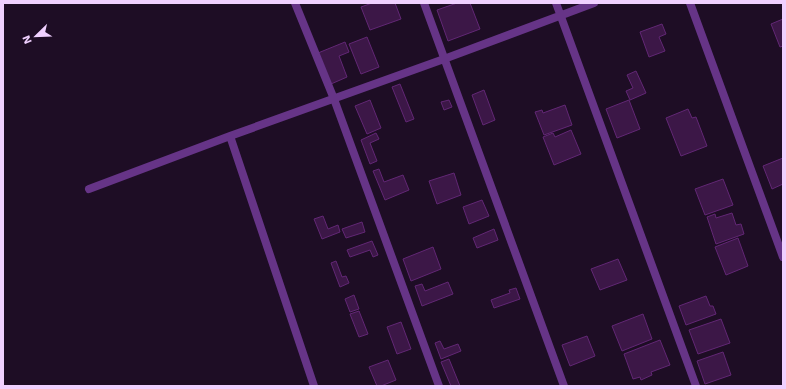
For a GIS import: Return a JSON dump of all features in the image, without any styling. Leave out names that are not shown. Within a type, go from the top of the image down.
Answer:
[{"type":"street","points":[[295,3],[334,99],[439,386]]},
{"type":"street","points":[[424,3],[564,386]]},
{"type":"street","points":[[556,3],[696,386]]},
{"type":"street","points":[[89,189],[594,3]]},
{"type":"street","points":[[690,3],[783,257]]},
{"type":"street","points":[[230,136],[314,386]]},
{"type":"building","points":[[372,3],[395,3],[401,19],[370,30],[361,7]]},
{"type":"building","points":[[457,3],[470,3],[480,29],[448,41],[437,10]]},
{"type":"building","points":[[783,19],[783,46],[780,47],[771,24]]},
{"type":"building","points":[[662,24],[666,34],[659,37],[665,51],[649,57],[640,32]]},
{"type":"building","points":[[367,37],[379,67],[361,74],[349,44]]},
{"type":"building","points":[[345,42],[349,52],[339,56],[347,77],[331,84],[318,53]]},
{"type":"building","points":[[636,71],[646,93],[630,100],[626,91],[633,88],[627,75]]},
{"type":"building","points":[[400,84],[414,119],[406,122],[392,87]]},
{"type":"building","points":[[484,90],[495,120],[483,125],[472,95]]},
{"type":"building","points":[[370,100],[381,128],[367,134],[355,106]]},
{"type":"building","points":[[449,100],[452,107],[444,110],[441,102]]},
{"type":"building","points":[[629,100],[640,129],[617,138],[606,109]]},
{"type":"building","points":[[565,105],[572,125],[544,135],[535,112],[542,110],[543,113]]},
{"type":"building","points":[[688,109],[692,118],[696,117],[707,146],[681,156],[666,118]]},
{"type":"building","points":[[571,130],[581,154],[554,165],[543,137],[553,133],[555,137]]},
{"type":"building","points":[[376,133],[379,139],[370,143],[377,161],[370,164],[361,140]]},
{"type":"building","points":[[783,158],[783,184],[772,189],[763,166]]},
{"type":"building","points":[[379,169],[384,182],[403,175],[409,190],[385,200],[373,171]]},
{"type":"building","points":[[454,173],[461,195],[437,204],[429,181]]},
{"type":"building","points":[[723,179],[733,205],[705,215],[695,189]]},
{"type":"building","points":[[482,200],[489,216],[469,224],[463,207]]},
{"type":"building","points":[[732,213],[736,225],[741,224],[744,234],[716,244],[707,217],[715,214],[716,218]]},
{"type":"building","points":[[323,216],[328,229],[338,225],[340,232],[322,239],[314,219]]},
{"type":"building","points":[[362,222],[365,232],[346,238],[342,229]]},
{"type":"building","points":[[494,229],[498,240],[477,248],[473,238]]},
{"type":"building","points":[[738,238],[748,266],[726,275],[715,247]]},
{"type":"building","points":[[372,241],[378,255],[373,257],[370,250],[350,257],[347,250]]},
{"type":"building","points":[[433,247],[441,269],[411,281],[403,259]]},
{"type":"building","points":[[618,259],[627,280],[600,290],[591,269]]},
{"type":"building","points":[[336,261],[342,277],[346,276],[349,283],[340,287],[331,263]]},
{"type":"building","points":[[448,282],[453,294],[422,306],[415,286],[422,284],[425,291]]},
{"type":"building","points":[[516,288],[520,299],[494,308],[491,300],[510,293],[509,290]]},
{"type":"building","points":[[354,295],[359,309],[350,312],[345,299]]},
{"type":"building","points":[[706,296],[710,306],[713,306],[716,314],[686,325],[679,306]]},
{"type":"building","points":[[359,311],[368,334],[359,337],[350,314]]},
{"type":"building","points":[[643,314],[652,339],[622,351],[612,326]]},
{"type":"building","points":[[721,319],[730,343],[698,354],[689,330]]},
{"type":"building","points":[[401,322],[411,349],[397,354],[387,327]]},
{"type":"building","points":[[587,336],[595,356],[570,366],[562,345]]},
{"type":"building","points":[[660,340],[670,365],[651,372],[652,375],[641,380],[640,377],[633,379],[624,354]]},
{"type":"building","points":[[440,341],[444,349],[458,344],[461,351],[441,359],[435,343]]},
{"type":"building","points":[[723,352],[731,375],[705,384],[697,361]]},
{"type":"building","points":[[449,359],[460,386],[451,386],[441,362]]},
{"type":"building","points":[[388,360],[396,380],[381,386],[377,386],[369,367]]}]
